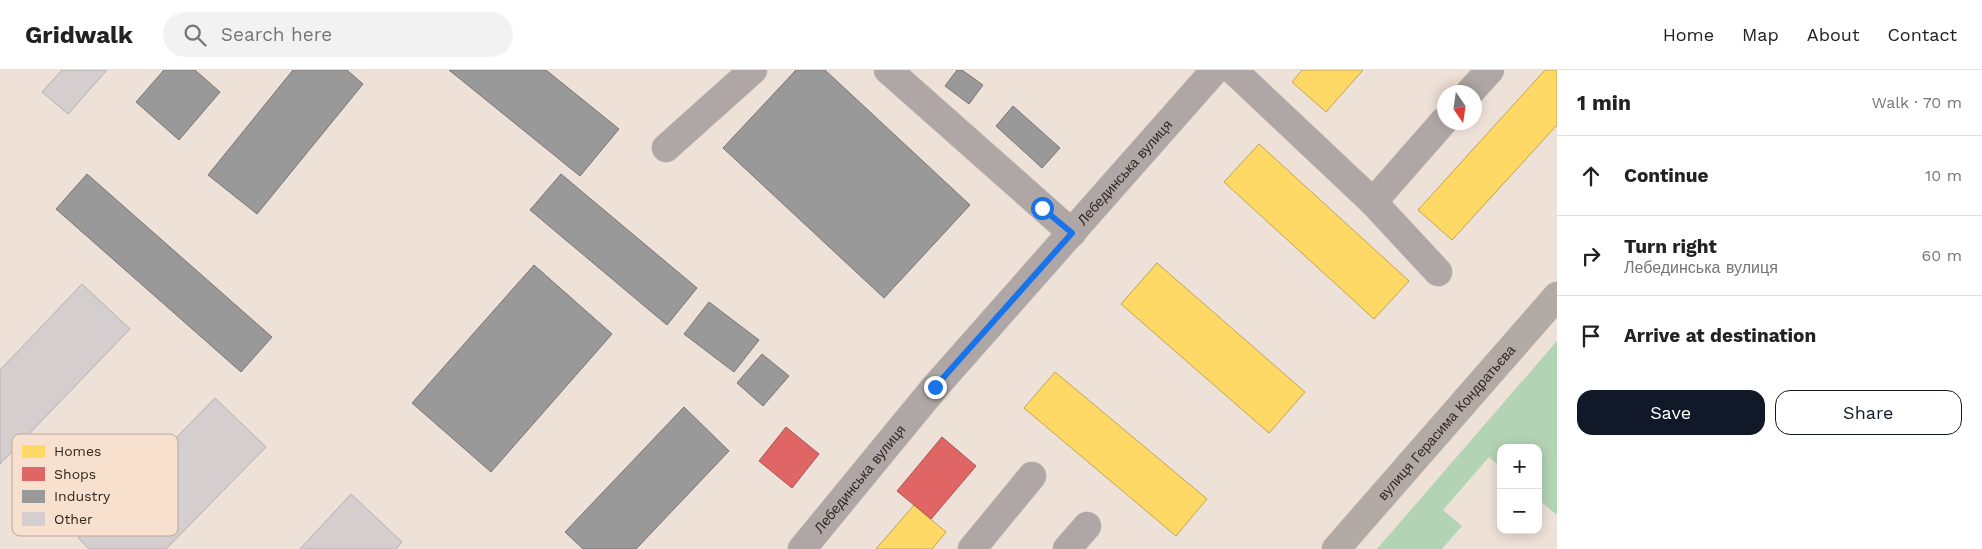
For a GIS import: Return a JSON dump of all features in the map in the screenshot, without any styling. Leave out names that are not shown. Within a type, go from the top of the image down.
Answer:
[{"type":"main road","name":"вулиця Герасима Кондратьєва","points":[[1336,549],[1557,296]]},
{"type":"street","points":[[666,148],[753,70]]},
{"type":"street","points":[[888,70],[1072,233]]},
{"type":"street","name":"Лебединська вулиця","points":[[802,549],[935,387],[1215,70]]},
{"type":"street","points":[[1233,70],[1373,202],[1438,272]]},
{"type":"street","points":[[1476,85],[1490,70]]},
{"type":"street","points":[[1373,202],[1437,129]]},
{"type":"street","points":[[972,549],[1032,476]]},
{"type":"street","points":[[1067,549],[1087,526]]},
{"type":"green space","points":[[1557,341],[1557,515],[1542,502],[1542,444],[1497,444],[1497,464],[1489,457],[1443,510],[1462,526],[1442,549],[1377,549]]},
{"type":"building: Homes","points":[[1302,70],[1363,70],[1326,112],[1292,82]]},
{"type":"building: Homes","points":[[1545,70],[1557,70],[1557,125],[1452,240],[1418,210]]},
{"type":"building: Homes","points":[[1259,144],[1409,281],[1374,319],[1224,182]]},
{"type":"building: Homes","points":[[1157,263],[1305,392],[1269,433],[1121,304]]},
{"type":"building: Homes","points":[[1055,372],[1207,499],[1176,536],[1024,408]]},
{"type":"building: Homes","points":[[914,505],[946,532],[932,549],[876,549]]},
{"type":"building: Shops","points":[[786,427],[819,454],[792,488],[759,461]]},
{"type":"building: Shops","points":[[942,437],[976,466],[931,519],[897,491]]},
{"type":"building: Industry","points":[[164,70],[195,70],[220,92],[179,140],[136,102]]},
{"type":"building: Industry","points":[[293,70],[347,70],[363,84],[257,214],[208,175]]},
{"type":"building: Industry","points":[[449,70],[546,70],[619,129],[580,176]]},
{"type":"building: Industry","points":[[796,70],[825,70],[970,205],[884,298],[723,148]]},
{"type":"building: Industry","points":[[957,70],[962,70],[983,85],[969,104],[945,86]]},
{"type":"building: Industry","points":[[1013,106],[1060,148],[1042,168],[996,126]]},
{"type":"building: Industry","points":[[87,174],[272,337],[241,372],[56,209]]},
{"type":"building: Industry","points":[[561,174],[697,288],[667,325],[530,210]]},
{"type":"building: Industry","points":[[534,265],[612,334],[491,472],[412,403]]},
{"type":"building: Industry","points":[[709,302],[759,340],[734,372],[684,334]]},
{"type":"building: Industry","points":[[762,354],[789,376],[763,406],[737,383]]},
{"type":"building: Industry","points":[[684,407],[729,451],[636,549],[583,549],[565,532]]},
{"type":"building: Other","points":[[62,70],[107,70],[68,114],[42,92]]},
{"type":"building: Other","points":[[82,284],[130,329],[29,434],[12,434],[12,452],[0,464],[0,370]]},
{"type":"building: Other","points":[[215,398],[266,447],[166,549],[89,549],[78,538],[80,536],[178,536],[178,436]]},
{"type":"building: Other","points":[[351,494],[402,542],[396,549],[300,549]]},
{"type":"route","points":[[935,387],[1072,233],[1042,208]]}]
